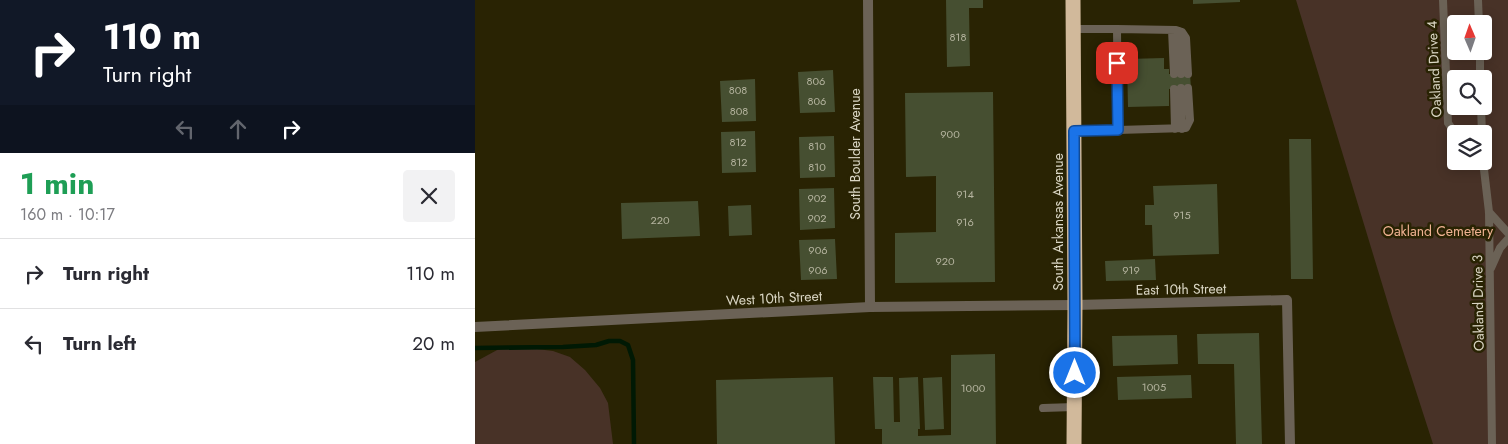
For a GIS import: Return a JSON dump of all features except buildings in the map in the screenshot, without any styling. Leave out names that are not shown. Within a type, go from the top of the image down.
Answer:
[{"type":"highway","name":"South Arkansas Avenue","points":[[1073,0],[1074,444]]},
{"type":"street","name":"South Boulder Avenue","points":[[868,0],[870,307]]},
{"type":"street","name":"East 10th Street","points":[[1075,305],[1287,300],[1290,444]]},
{"type":"street","name":"West 10th Street","points":[[475,327],[870,307],[1075,305]]},
{"type":"lane","name":"Oakland Drive 4","points":[[1443,0],[1450,125]]},
{"type":"lane","points":[[1478,0],[1479,15]]},
{"type":"lane","points":[[1073,29],[1176,31],[1187,38],[1181,74],[1176,31]]},
{"type":"lane","points":[[1117,30],[1118,130]]},
{"type":"lane","points":[[1074,131],[1179,129],[1186,128],[1189,125],[1189,120],[1181,88],[1179,129]]},
{"type":"lane","name":"Oakland Drive 3","points":[[1484,170],[1489,212],[1492,444]]},
{"type":"lane","points":[[1489,212],[1508,233]]},
{"type":"lane","points":[[1490,269],[1500,248],[1508,240]]},
{"type":"lane","points":[[1043,408],[1074,407]]},
{"type":"green space","name":"Oakland Cemetery","points":[[1296,0],[1508,0],[1508,444],[1433,444],[1393,320]]},
{"type":"green space","points":[[521,347],[553,351],[570,357],[585,370],[600,388],[608,403],[613,444],[475,444],[475,362],[499,349]]},
{"type":"waterway","points":[[475,348],[563,347],[596,345],[609,341],[620,341],[628,345],[633,360],[634,444]]},
{"type":"route","points":[[1075,373],[1074,131],[1118,130],[1117,63]]}]
